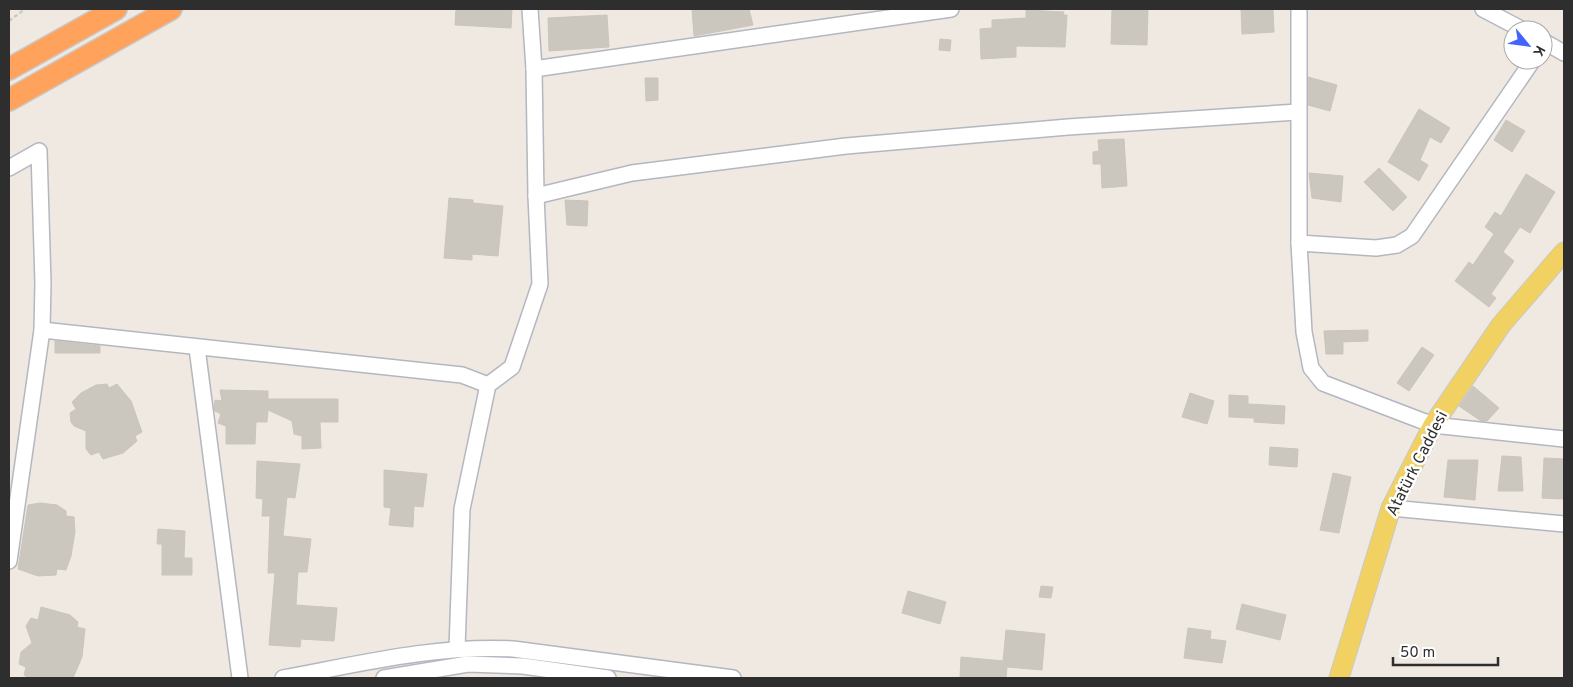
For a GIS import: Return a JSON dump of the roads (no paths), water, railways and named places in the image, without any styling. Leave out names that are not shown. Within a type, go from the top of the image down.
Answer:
[{"type":"highway","points":[[9,69],[116,9]]},
{"type":"highway","points":[[9,100],[171,9]]},
{"type":"main road","name":"Atatürk Caddesi","points":[[1339,678],[1391,508],[1433,425],[1501,325],[1564,252]]},
{"type":"street","points":[[457,648],[462,509],[488,385],[512,367],[540,284],[536,196],[534,69],[530,9]]},
{"type":"street","points":[[534,69],[951,9]]},
{"type":"street","points":[[1299,9],[1300,243],[1304,332],[1311,368],[1323,384],[1433,425],[1564,440]]},
{"type":"street","points":[[1483,9],[1504,20]]},
{"type":"street","points":[[1553,48],[1564,54]]},
{"type":"street","points":[[1300,243],[1376,248],[1397,245],[1412,236],[1526,70]]},
{"type":"street","points":[[536,196],[632,173],[846,146],[1078,127],[1298,112]]},
{"type":"street","points":[[9,168],[39,151],[43,283],[42,330],[9,561]]},
{"type":"street","points":[[42,330],[462,375],[488,385]]},
{"type":"street","points":[[197,348],[240,678]]},
{"type":"street","points":[[1391,508],[1564,524]]},
{"type":"street","points":[[284,678],[457,648],[513,649],[733,678]]},
{"type":"street","points":[[384,678],[468,664],[523,666],[608,678]]},
{"type":"street","points":[[479,678],[487,664]]}]
